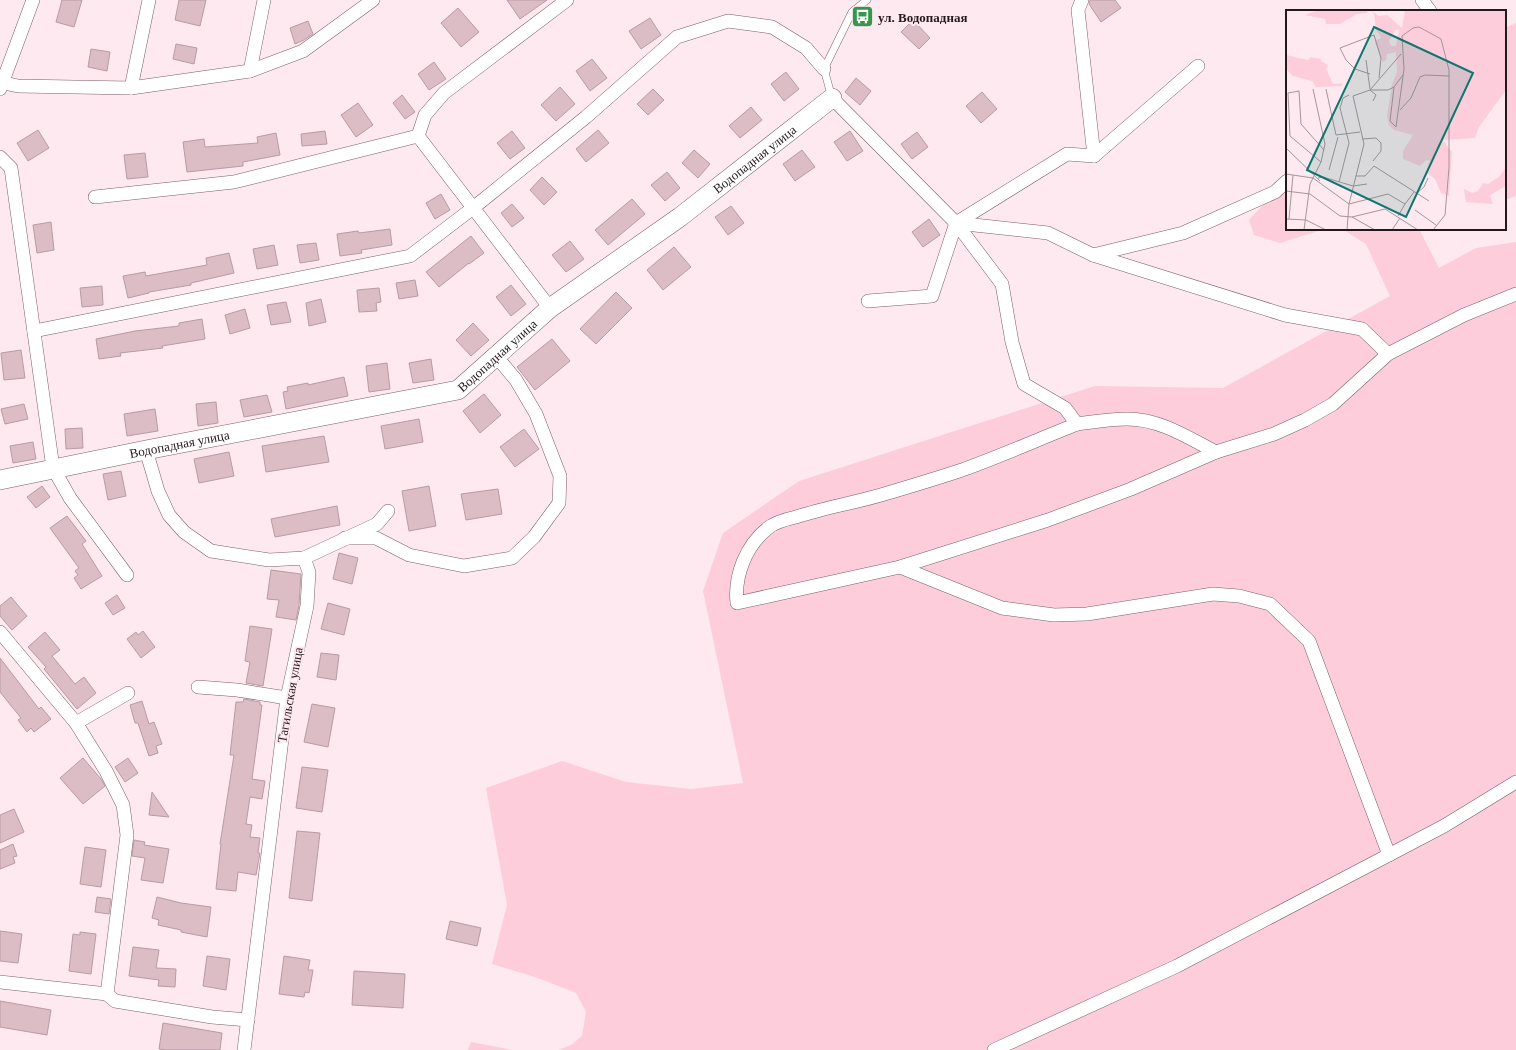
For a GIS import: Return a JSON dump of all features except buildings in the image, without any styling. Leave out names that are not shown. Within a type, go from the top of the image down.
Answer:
[{"type":"street","points":[[33,0],[1,84],[18,86],[131,88],[250,71],[303,51],[373,0]]},
{"type":"street","points":[[131,88],[149,0]]},
{"type":"street","points":[[250,71],[264,0]]},
{"type":"street","points":[[418,136],[425,115],[444,92],[567,0]]},
{"type":"street","points":[[1082,0],[1078,10],[1094,156]]},
{"type":"street","points":[[1422,0],[1429,10]]},
{"type":"street","points":[[34,331],[410,256],[473,208],[586,117],[677,37],[728,21],[772,27],[806,48],[824,69]]},
{"type":"street","points":[[868,301],[932,296],[956,224],[1067,154],[1094,156],[1198,66]]},
{"type":"street","points":[[832,98],[956,224],[1002,284],[1012,342],[1024,384],[1065,408],[1077,424]]},
{"type":"street","name":"Водопадная улица","points":[[0,480],[53,468],[458,390],[550,308],[680,217],[832,98]]},
{"type":"street","points":[[95,197],[234,182],[418,136]]},
{"type":"street","points":[[418,136],[550,308]]},
{"type":"street","points":[[0,157],[11,168],[53,468],[70,498],[127,575]]},
{"type":"street","points":[[1093,255],[1183,233],[1275,192],[1286,182]]},
{"type":"street","points":[[956,224],[1048,233],[1093,255],[1285,315],[1362,329],[1388,354]]},
{"type":"street","points":[[1216,452],[1170,428],[1152,421],[1126,419],[1077,424],[962,470],[879,496],[814,511],[769,527],[760,535],[747,555],[738,576],[736,603],[900,567],[1048,520],[1131,489],[1216,452],[1274,434],[1305,420],[1333,404],[1388,354],[1464,315],[1516,294]]},
{"type":"street","points":[[345,538],[376,538],[409,555],[464,566],[512,558],[534,537],[559,504],[560,476],[536,414],[516,380],[496,356]]},
{"type":"street","points":[[146,450],[158,491],[168,515],[184,532],[211,551],[269,560],[304,558],[377,524],[388,511]]},
{"type":"street","name":"Тагильская улица","points":[[247,1047],[248,1020],[287,698],[308,606],[309,572],[304,558]]},
{"type":"street","points":[[900,567],[1002,608],[1054,615],[1087,614],[1213,594],[1239,596],[1270,604],[1309,642],[1389,855]]},
{"type":"street","points":[[0,632],[76,723],[106,771],[123,805],[127,835],[107,994]]},
{"type":"street","points":[[198,687],[236,690],[287,698]]},
{"type":"street","points":[[76,723],[128,693]]},
{"type":"street","points":[[994,1050],[1176,966],[1444,826],[1516,782]]},
{"type":"street","points":[[0,982],[107,994],[115,1001],[212,1017],[248,1020]]},
{"type":"lane","points":[[832,98],[824,69],[852,12],[867,0]]},
{"type":"shaded area","points":[[1516,23],[1516,196],[1506,200],[1506,28]]},
{"type":"shaded area","points":[[1286,180],[1286,230],[1322,230],[1280,243],[1254,235],[1249,220]]},
{"type":"shaded area","points":[[1344,230],[1420,230],[1439,268],[1476,248],[1516,242],[1516,1050],[558,1050],[571,1045],[582,1036],[586,1012],[576,993],[538,978],[492,964],[507,905],[486,788],[562,761],[626,782],[691,789],[743,783],[703,591],[723,533],[799,481],[1095,386],[1223,388],[1390,296],[1366,244]]},
{"type":"shaded area","points":[[471,1042],[512,1050],[468,1050]]},
{"type":"place","name":"ул. Водопадная","points":[[863,17]]}]
